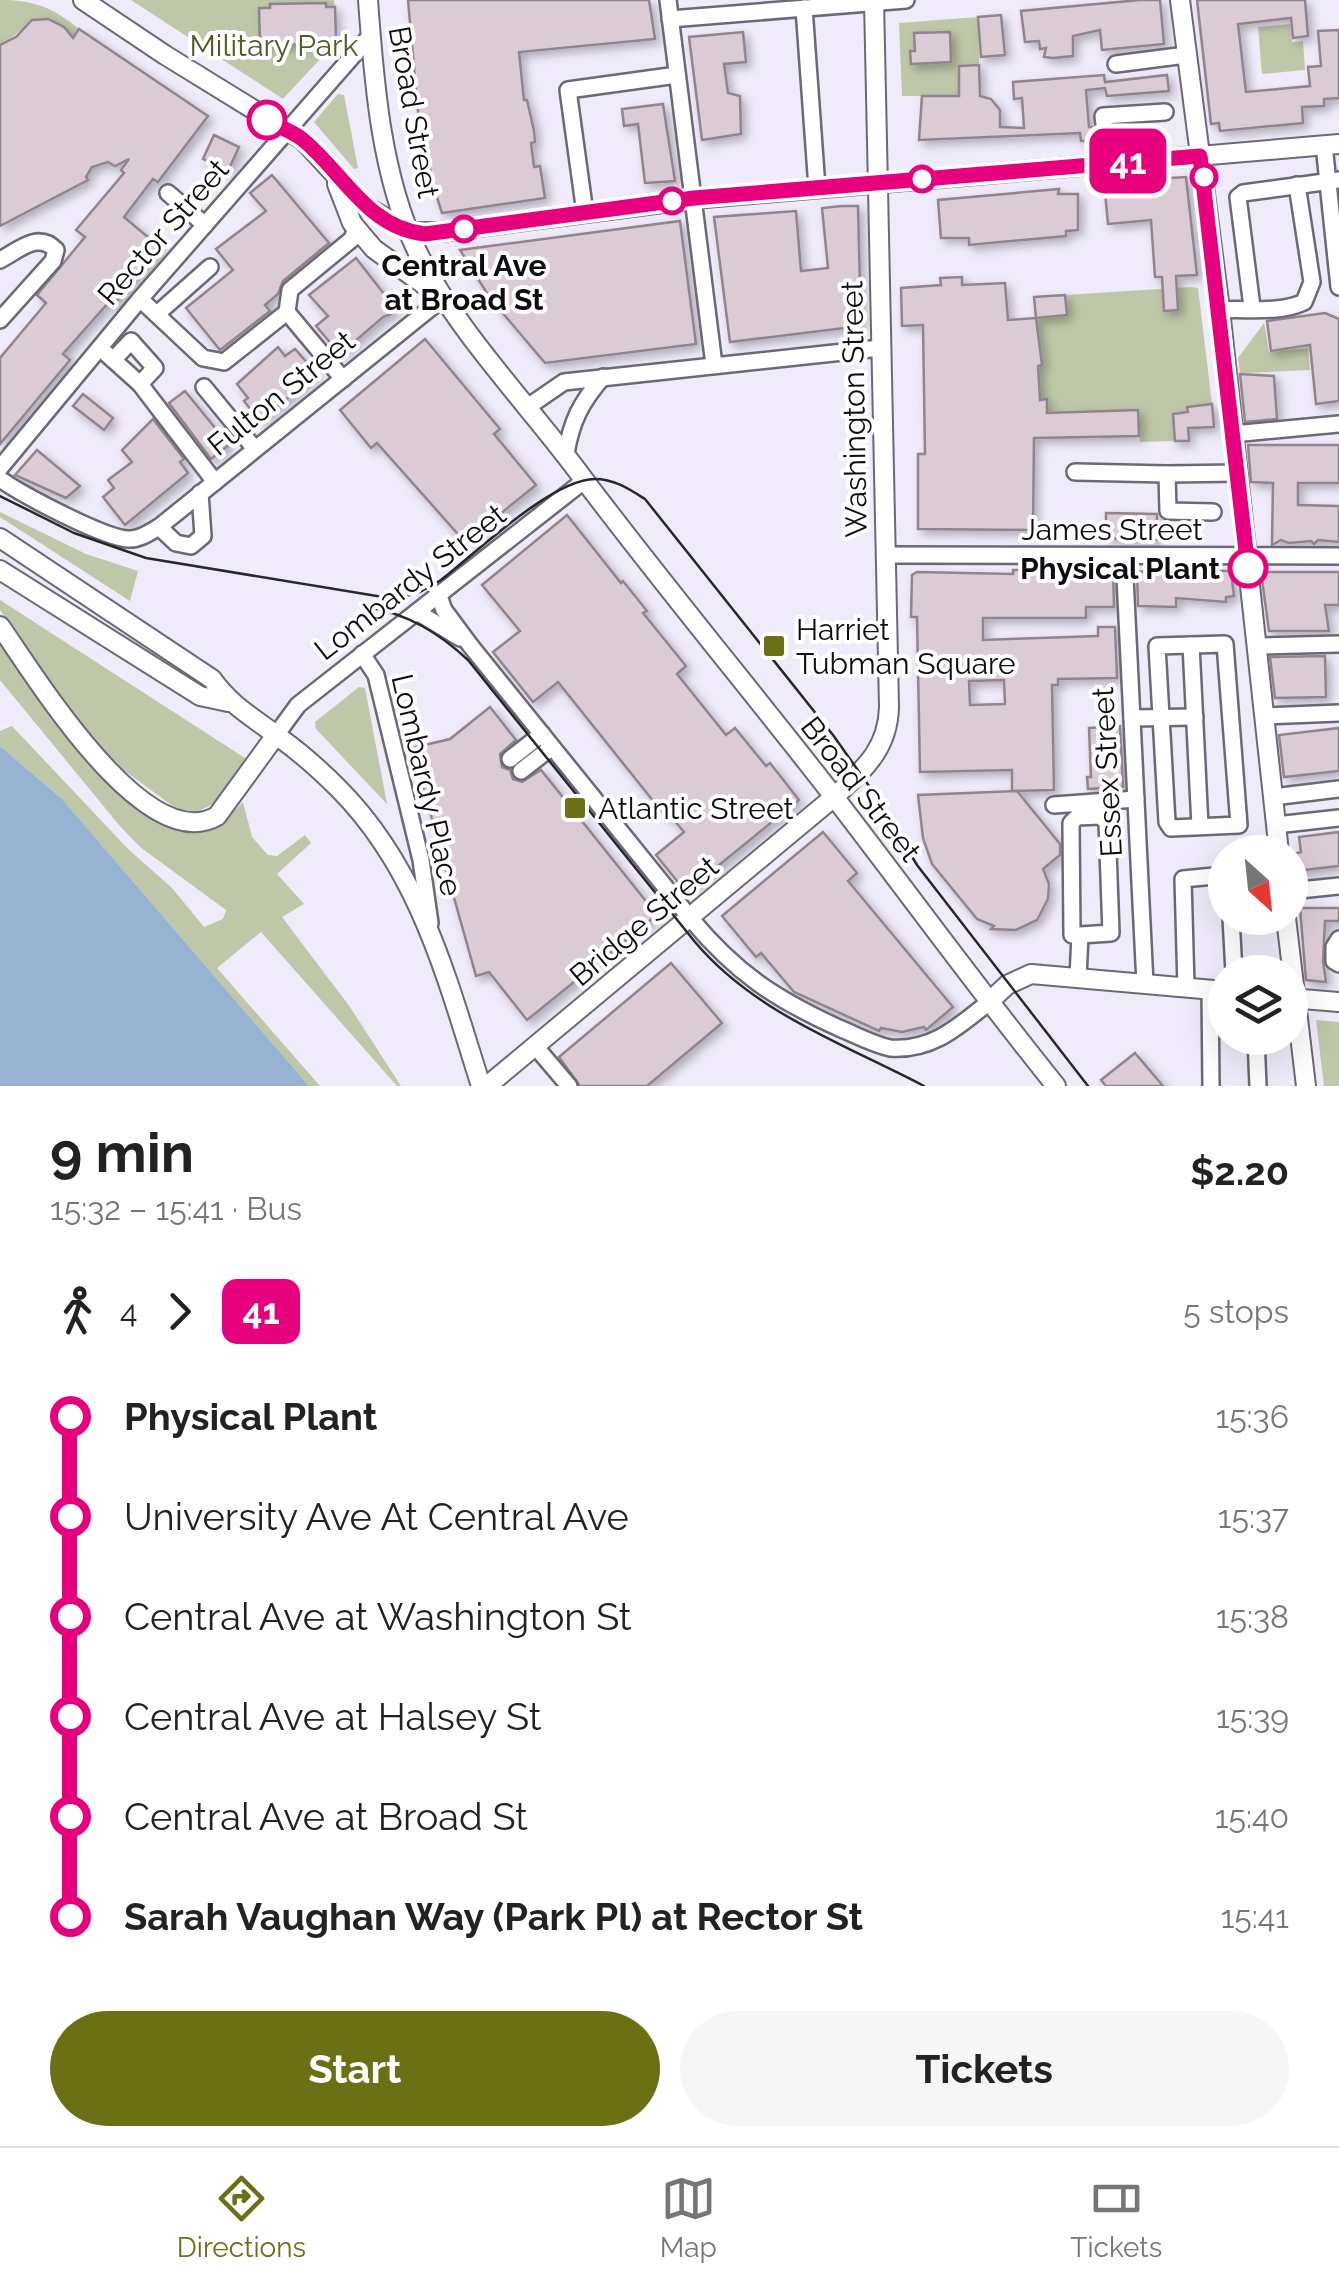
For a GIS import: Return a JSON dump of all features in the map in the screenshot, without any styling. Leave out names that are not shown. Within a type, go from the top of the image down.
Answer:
[{"type":"main road","points":[[82,0],[304,140],[362,204],[409,232],[441,232],[694,198],[1332,144]]},
{"type":"main road","name":"Broad Street","points":[[368,0],[384,138],[409,232],[443,298]]},
{"type":"main road","points":[[1180,0],[1220,310],[1277,835]]},
{"type":"main road","name":"Washington Street","points":[[834,798],[873,760],[886,735],[889,707],[874,1]]},
{"type":"main road","points":[[333,174],[356,228],[374,250],[443,298],[529,406]]},
{"type":"main road","name":"Broad Street","points":[[529,406],[622,533],[834,798],[1056,1086]]},
{"type":"main road","points":[[0,538],[212,679],[228,702],[320,771],[374,828],[414,892],[484,1086]]},
{"type":"main road","points":[[0,570],[200,696],[228,702]]},
{"type":"main road","points":[[0,626],[104,768],[166,816],[181,822],[203,822],[216,816],[276,735]]},
{"type":"main road","name":"Bridge Street","points":[[484,1086],[834,798]]},
{"type":"main road","points":[[989,1002],[1006,985],[1023,976],[1208,989]]},
{"type":"main road","points":[[1308,999],[1339,1002]]},
{"type":"main road","points":[[1301,1055],[1306,1086]]},
{"type":"street","points":[[668,0],[714,365]]},
{"type":"street","points":[[670,19],[906,0]]},
{"type":"street","points":[[804,8],[817,188]]},
{"type":"street","name":"Rector Street","points":[[0,468],[140,299],[370,35]]},
{"type":"street","points":[[1116,64],[1186,55]]},
{"type":"street","points":[[585,213],[568,90],[677,75]]},
{"type":"street","points":[[1109,163],[1103,116],[1165,112]]},
{"type":"street","points":[[1332,144],[1339,287]]},
{"type":"street","points":[[1252,307],[1238,197],[1243,193],[1333,181]]},
{"type":"street","points":[[1220,310],[1252,307],[1259,311],[1299,305],[1311,288],[1297,185]]},
{"type":"street","points":[[168,194],[205,225]]},
{"type":"street","points":[[140,299],[203,358],[224,362],[287,312],[290,290],[352,239],[356,228]]},
{"type":"street","points":[[0,260],[38,239],[47,240],[56,250],[54,261],[0,320]]},
{"type":"street","points":[[157,314],[210,267]]},
{"type":"street","name":"Fulton Street","points":[[200,493],[205,527],[198,542],[191,546],[176,543],[159,526],[200,493],[255,450],[443,298]]},
{"type":"street","points":[[287,312],[343,379]]},
{"type":"street","points":[[113,360],[130,341],[154,365],[140,384]]},
{"type":"street","points":[[100,348],[140,384],[215,482]]},
{"type":"street","points":[[529,406],[564,382],[880,348]]},
{"type":"street","points":[[566,454],[578,410],[602,377]]},
{"type":"street","points":[[204,387],[255,450]]},
{"type":"street","points":[[1233,434],[1339,424]]},
{"type":"street","points":[[1075,472],[1238,473]]},
{"type":"street","points":[[1167,474],[1168,511],[1212,512]]},
{"type":"street","points":[[0,479],[25,498],[119,538],[142,536],[159,526]]},
{"type":"street","name":"Lombardy Street","points":[[276,735],[298,704],[585,480]]},
{"type":"street","name":"James Street","points":[[885,555],[1339,556]]},
{"type":"street","name":"Essex Street","points":[[1124,557],[1145,984]]},
{"type":"street","points":[[439,596],[444,610],[470,644],[691,918],[730,962],[779,1000],[879,1046],[904,1049],[932,1043],[989,1002]]},
{"type":"street","points":[[417,612],[470,644]]},
{"type":"street","points":[[1224,644],[1240,824],[1172,828],[1168,824],[1157,646],[1191,645],[1224,644]]},
{"type":"street","points":[[1257,646],[1339,644]]},
{"type":"street","points":[[1191,645],[1200,826]]},
{"type":"street","name":"Lombardy Place","points":[[362,654],[376,675],[421,860],[431,932]]},
{"type":"street","points":[[1264,716],[1339,713]]},
{"type":"street","points":[[1132,718],[1195,717]]},
{"type":"street","points":[[516,765],[547,741]]},
{"type":"street","points":[[1273,797],[1339,789]]},
{"type":"street","points":[[1054,805],[1136,799]]},
{"type":"street","points":[[1074,978],[1071,823],[1077,817],[1100,816],[1106,822],[1111,933],[1076,935]]},
{"type":"street","points":[[1276,825],[1339,818]]},
{"type":"street","points":[[1186,987],[1183,879],[1208,877]]},
{"type":"street","points":[[1308,889],[1339,886]]},
{"type":"street","points":[[1339,940],[1334,948],[1334,962],[1339,964]]},
{"type":"street","points":[[535,1046],[568,1086]]},
{"type":"street","points":[[1212,1086],[1214,1055]]},
{"type":"street","points":[[1257,1055],[1258,1086]]},
{"type":"green space","points":[[0,0],[42,6],[79,29],[71,40],[57,22],[40,20],[0,45]]},
{"type":"green space","name":"Military Park","points":[[131,0],[334,0],[337,41],[283,99]]},
{"type":"green space","points":[[978,17],[979,65],[959,66],[959,96],[902,96],[899,23]]},
{"type":"green space","points":[[1290,24],[1292,42],[1303,41],[1305,70],[1262,74],[1258,27]]},
{"type":"green space","points":[[338,94],[344,95],[358,168],[354,169],[314,122]]},
{"type":"green space","points":[[1198,288],[1212,404],[1173,414],[1175,441],[1140,442],[1137,410],[1047,413],[1047,400],[1038,400],[1038,366],[1042,365],[1036,318],[1067,315],[1065,295]]},
{"type":"green space","points":[[1264,323],[1269,352],[1308,348],[1310,370],[1240,373],[1238,358]]},
{"type":"green space","points":[[0,512],[86,554],[138,571],[130,601],[0,517]]},
{"type":"green space","points":[[0,600],[248,760],[222,795],[208,807],[185,815],[103,755],[0,610]]},
{"type":"green space","points":[[0,645],[86,760],[142,812],[170,827],[198,831],[217,825],[243,802],[252,837],[268,855],[277,856],[305,835],[311,843],[277,874],[304,904],[282,917],[350,1007],[401,1086],[261,932],[217,968],[320,1086],[309,1086],[62,799],[0,746],[0,731],[12,726],[128,849],[172,888],[204,927],[223,919],[226,910],[140,847],[119,825],[0,680]]},
{"type":"green space","points":[[359,687],[365,688],[387,804],[316,729],[315,722]]},
{"type":"green space","points":[[1316,1020],[1339,1022],[1339,1086],[1324,1086]]},
{"type":"water","points":[[0,746],[62,799],[309,1086],[0,1086]]},
{"type":"building","points":[[408,0],[649,0],[655,39],[519,52],[524,100],[534,131],[534,167],[540,166],[545,198],[442,213],[418,111]]},
{"type":"building","points":[[1160,0],[1164,44],[1102,50],[1100,30],[1073,36],[1073,56],[1053,58],[1044,57],[1046,48],[1040,49],[1039,41],[1025,42],[1021,11]]},
{"type":"building","points":[[1197,0],[1305,0],[1308,36],[1293,38],[1291,18],[1238,24],[1246,92],[1310,86],[1308,67],[1321,66],[1318,31],[1339,30],[1339,98],[1324,99],[1324,106],[1302,107],[1303,123],[1220,131],[1219,123],[1211,124]]},
{"type":"building","points":[[326,3],[326,7],[335,7],[336,39],[327,40],[327,44],[260,42],[259,8],[270,8],[270,4]]},
{"type":"building","points":[[1001,15],[1005,55],[981,57],[978,17]]},
{"type":"building","points":[[48,19],[64,27],[73,38],[79,29],[208,116],[158,182],[153,179],[124,217],[162,249],[63,354],[70,360],[0,444],[0,358],[46,303],[37,295],[85,237],[76,230],[124,173],[121,170],[129,159],[115,166],[108,162],[92,167],[88,180],[0,226],[0,45],[16,37],[32,20]]},
{"type":"building","points":[[743,32],[746,62],[724,64],[728,93],[740,96],[741,134],[702,140],[689,37]]},
{"type":"building","points":[[950,32],[951,62],[911,64],[914,33]]},
{"type":"building","points":[[979,65],[980,96],[991,99],[1000,110],[1000,127],[1024,128],[1022,98],[1014,99],[1013,82],[1104,75],[1105,82],[1167,75],[1169,91],[1107,96],[1105,88],[1086,90],[1089,127],[1093,127],[1095,140],[1081,141],[1080,133],[919,140],[922,96],[959,96],[959,66]]},
{"type":"building","points":[[663,104],[675,181],[645,183],[638,124],[624,126],[622,109]]},
{"type":"building","points":[[214,135],[239,147],[228,171],[203,159]]},
{"type":"building","points":[[272,175],[329,243],[283,281],[278,294],[265,305],[270,311],[220,350],[186,308],[233,270],[216,249],[266,211],[250,193]]},
{"type":"building","points":[[1186,177],[1197,275],[1176,276],[1178,310],[1164,311],[1162,277],[1155,277],[1151,220],[1108,224],[1104,182]]},
{"type":"building","points":[[1059,189],[1058,194],[1078,194],[1078,230],[1066,231],[1066,236],[969,245],[969,238],[941,238],[938,200]]},
{"type":"building","points":[[858,206],[861,326],[730,342],[714,217],[796,211],[801,271],[828,268],[822,208]]},
{"type":"building","points":[[680,221],[696,344],[545,363],[490,298],[460,250]]},
{"type":"building","points":[[356,258],[395,308],[340,354],[316,326],[328,316],[309,295]]},
{"type":"building","points":[[962,277],[962,285],[1005,283],[1008,320],[1036,318],[1042,365],[1038,366],[1040,400],[1047,399],[1047,413],[1138,410],[1139,436],[1034,438],[1033,530],[918,529],[918,454],[925,454],[923,325],[902,326],[901,288],[941,285],[940,278]]},
{"type":"building","points":[[1065,295],[1067,315],[1036,318],[1034,297]]},
{"type":"building","points":[[1325,313],[1339,319],[1339,401],[1316,404],[1310,345],[1271,351],[1267,321]]},
{"type":"building","points":[[425,339],[500,429],[494,434],[536,485],[465,542],[377,443],[371,448],[340,410]]},
{"type":"building","points":[[278,347],[285,356],[295,349],[317,374],[260,421],[244,401],[248,398],[237,384]]},
{"type":"building","points":[[1240,374],[1274,376],[1277,419],[1245,422]]},
{"type":"building","points":[[185,391],[229,445],[211,459],[169,403]]},
{"type":"building","points":[[83,394],[113,418],[104,430],[73,406]]},
{"type":"building","points":[[1212,404],[1214,427],[1188,428],[1189,441],[1175,441],[1173,414],[1188,412],[1187,407]]},
{"type":"building","points":[[153,419],[184,459],[180,462],[188,473],[125,525],[103,497],[114,488],[108,480],[132,462],[122,450]]},
{"type":"building","points":[[1248,445],[1339,445],[1339,483],[1298,483],[1298,505],[1339,506],[1339,542],[1281,540],[1272,545],[1273,483],[1251,482]]},
{"type":"building","points":[[37,450],[80,486],[66,498],[15,475]]},
{"type":"building","points":[[1106,513],[1157,514],[1157,540],[1106,538]]},
{"type":"building","points":[[567,515],[647,611],[643,613],[686,666],[677,674],[726,735],[735,728],[799,800],[686,892],[656,855],[684,832],[669,814],[666,817],[558,682],[533,702],[493,652],[520,631],[482,585]]},
{"type":"building","points":[[1013,570],[1113,570],[1114,607],[1086,607],[1086,618],[983,618],[983,640],[1098,636],[1098,627],[1115,627],[1117,678],[1058,679],[1058,685],[1052,685],[1054,790],[1012,791],[1012,770],[920,772],[917,617],[911,617],[912,575],[1013,574]],"holes":[[[1004,680],[1005,704],[970,705],[969,681]]]},
{"type":"building","points":[[1231,571],[1234,596],[1226,597],[1226,602],[1176,598],[1176,607],[1138,606],[1137,572]]},
{"type":"building","points":[[1261,572],[1339,572],[1339,605],[1325,605],[1329,631],[1269,631]]},
{"type":"building","points":[[1325,656],[1326,697],[1275,698],[1270,657]]},
{"type":"building","points":[[490,707],[516,740],[500,754],[502,767],[522,782],[541,770],[657,915],[527,1020],[489,972],[476,976],[412,748],[450,739]]},
{"type":"building","points":[[1120,726],[1123,787],[1088,789],[1089,728]]},
{"type":"building","points":[[1339,728],[1339,771],[1284,777],[1279,735]]},
{"type":"building","points":[[1017,791],[1060,844],[1060,855],[1043,869],[1049,884],[1048,899],[1037,920],[1016,930],[991,929],[994,926],[977,919],[932,864],[923,838],[918,795]]},
{"type":"building","points":[[823,832],[857,873],[848,881],[953,1007],[926,1030],[924,1027],[902,1032],[881,1028],[879,1031],[794,992],[761,953],[756,957],[722,916]]},
{"type":"building","points":[[1339,832],[1339,866],[1308,870],[1308,836]]},
{"type":"building","points":[[1308,908],[1339,908],[1339,921],[1325,921],[1326,982],[1308,980],[1308,955],[1304,955],[1302,935],[1308,935]]},
{"type":"building","points":[[671,963],[722,1023],[647,1086],[580,1086],[559,1057]]},
{"type":"building","points":[[1135,1053],[1163,1086],[1106,1086],[1101,1080]]},
{"type":"tram line","points":[[0,496],[74,533],[146,558],[395,599],[420,592],[441,580],[515,519],[558,491],[595,479],[627,488],[645,499],[833,735],[917,865],[1088,1086]]},
{"type":"tram line","points":[[368,607],[422,626],[468,660],[719,967],[745,989],[802,1025],[924,1086]]},
{"type":"bus line","name":"41","points":[[267,120],[304,140],[362,204],[409,232],[425,234],[694,198],[1200,156],[1248,568]]},
{"type":"place","name":"Central Ave at Broad St","points":[[464,229]]},
{"type":"place","name":"Physical Plant","points":[[1248,568]]},
{"type":"place","name":"Harriet Tubman Square","points":[[774,646]]},
{"type":"place","name":"Atlantic Street","points":[[575,808]]}]
